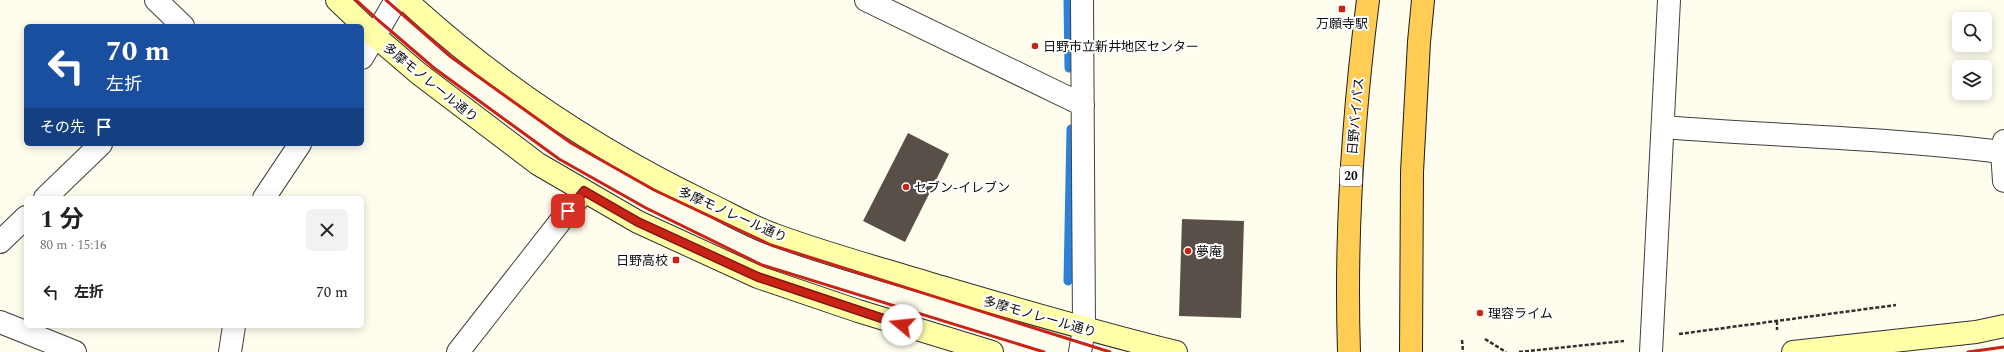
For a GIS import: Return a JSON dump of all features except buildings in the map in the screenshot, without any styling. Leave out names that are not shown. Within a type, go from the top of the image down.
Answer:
[{"type":"highway","name":"日野バイパス","points":[[1349,352],[1351,160],[1356,89],[1368,0]]},
{"type":"highway","points":[[1411,352],[1412,172],[1419,42],[1423,0]]},
{"type":"main road","name":"多摩モノレール通り","points":[[337,0],[362,24]]},
{"type":"main road","name":"多摩モノレール通り","points":[[406,0],[446,37],[516,90],[563,123],[672,186],[773,234],[870,266],[1084,329],[1176,352]]},
{"type":"main road","name":"多摩モノレール通り","points":[[364,26],[418,72],[489,128],[538,164],[638,222],[758,277],[858,311],[992,352]]},
{"type":"main road","points":[[1793,352],[1976,332],[2004,326]]},
{"type":"street","points":[[156,0],[181,24]]},
{"type":"street","points":[[364,55],[376,37],[396,0]]},
{"type":"street","points":[[866,0],[1083,105]]},
{"type":"street","points":[[1080,352],[1084,329],[1082,0]]},
{"type":"street","points":[[1652,345],[1669,0]]},
{"type":"street","points":[[1663,127],[1751,134],[2003,147],[2004,181]]},
{"type":"street","points":[[47,196],[99,146]]},
{"type":"street","points":[[265,196],[299,146]]},
{"type":"street","points":[[458,352],[584,191]]},
{"type":"street","points":[[0,242],[24,219]]},
{"type":"street","points":[[0,322],[75,352]]},
{"type":"street","points":[[230,352],[234,328]]},
{"type":"path","points":[[1519,352],[1582,347],[1652,345],[1896,305]]},
{"type":"path","points":[[1485,339],[1506,352]]},
{"type":"path","points":[[1462,340],[1463,352]]},
{"type":"waterway","points":[[1068,0],[1069,68]]},
{"type":"waterway","points":[[1068,281],[1071,129]]},
{"type":"railway","points":[[356,0],[434,68],[559,159],[646,208],[762,265],[1044,352]]},
{"type":"railway","points":[[386,0],[451,57],[571,143],[654,190],[771,245],[1110,352]]},
{"type":"railway","points":[[1968,352],[2004,347]]},
{"type":"place","name":"万願寺駅","points":[[1342,9]]},
{"type":"place","name":"日野市立新井地区センター","points":[[1035,46]]},
{"type":"place","name":"セブン-イレブン","points":[[906,187]]},
{"type":"place","name":"夢庵","points":[[1188,251]]},
{"type":"place","name":"日野高校","points":[[676,260]]},
{"type":"place","name":"理容ライム","points":[[1480,313]]},
{"type":"route","points":[[568,211],[584,191],[638,222],[758,277],[902,325]]}]
